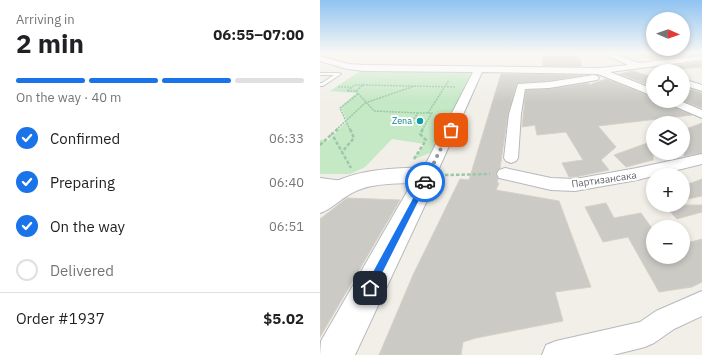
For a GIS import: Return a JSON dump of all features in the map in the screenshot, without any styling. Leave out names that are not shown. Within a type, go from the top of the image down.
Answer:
[{"type":"street","points":[[335,355],[417,176],[471,88],[479,70]]},
{"type":"street","points":[[513,70],[600,71],[611,70]]},
{"type":"street","points":[[600,71],[646,90]]},
{"type":"street","points":[[511,158],[514,114],[521,86],[570,82],[610,75]]},
{"type":"street","points":[[690,84],[702,88]]},
{"type":"street","points":[[688,108],[702,114]]},
{"type":"street","name":"Партизансака","points":[[505,174],[551,184],[575,185],[637,174],[702,159]]},
{"type":"street","points":[[320,184],[353,183],[417,176]]},
{"type":"street","points":[[320,203],[353,183]]},
{"type":"street","points":[[556,355],[645,334],[665,320],[702,303]]},
{"type":"lane","points":[[320,74],[339,74],[323,84],[320,84]]},
{"type":"path","points":[[427,113],[456,70]]},
{"type":"path","points":[[363,85],[356,91],[347,91],[355,85],[363,85],[418,86],[471,88]]},
{"type":"path","points":[[336,86],[352,87]]},
{"type":"path","points":[[320,145],[365,103],[418,86]]},
{"type":"path","points":[[356,91],[365,103],[374,111],[432,113],[420,134],[426,140],[417,176],[505,174]]},
{"type":"path","points":[[342,152],[354,138],[340,108],[358,94]]},
{"type":"path","points":[[418,113],[411,123],[426,124]]},
{"type":"path","points":[[332,134],[354,172],[353,183]]},
{"type":"green space","points":[[360,71],[471,73],[432,152],[413,160],[425,144],[392,139],[365,167],[350,174],[320,174],[320,140],[328,141],[347,121],[341,107],[356,93],[330,91]]},
{"type":"building","points":[[632,71],[646,75],[646,84],[620,74]]},
{"type":"building","points":[[501,74],[583,75],[549,81],[517,83],[508,114],[500,168],[496,173],[498,179],[497,183],[499,183],[496,190],[559,201],[591,287],[555,292],[563,321],[476,338],[463,342],[461,355],[379,355],[413,275],[460,179],[469,180]]},
{"type":"building","points":[[606,79],[646,94],[646,108],[675,108],[692,115],[646,116],[646,120],[598,126],[616,147],[601,160],[609,170],[569,177],[562,163],[583,160],[566,132],[537,135],[535,125],[522,127],[526,90],[549,89],[589,83],[589,85]]},
{"type":"building","points":[[690,89],[702,93],[702,108],[690,104]]},
{"type":"building","points":[[702,123],[702,153],[690,155],[690,127]]},
{"type":"building","points":[[646,144],[646,160],[653,160],[626,167],[614,155]]},
{"type":"building","points":[[702,179],[702,196],[690,199],[690,183]]},
{"type":"building","points":[[347,198],[400,200],[320,337],[320,219]]},
{"type":"building","points":[[606,203],[614,218],[641,213],[646,220],[646,264],[690,264],[690,242],[702,239],[702,282],[692,287],[659,292],[628,237],[603,242],[585,207]]},
{"type":"building","points":[[690,205],[702,205],[702,212],[677,219],[670,212],[690,212]]},
{"type":"way so far","points":[[425,182],[451,130]]},
{"type":"place","name":"Zena","points":[[420,121]]},
{"type":"route","points":[[370,288],[425,182]]}]
